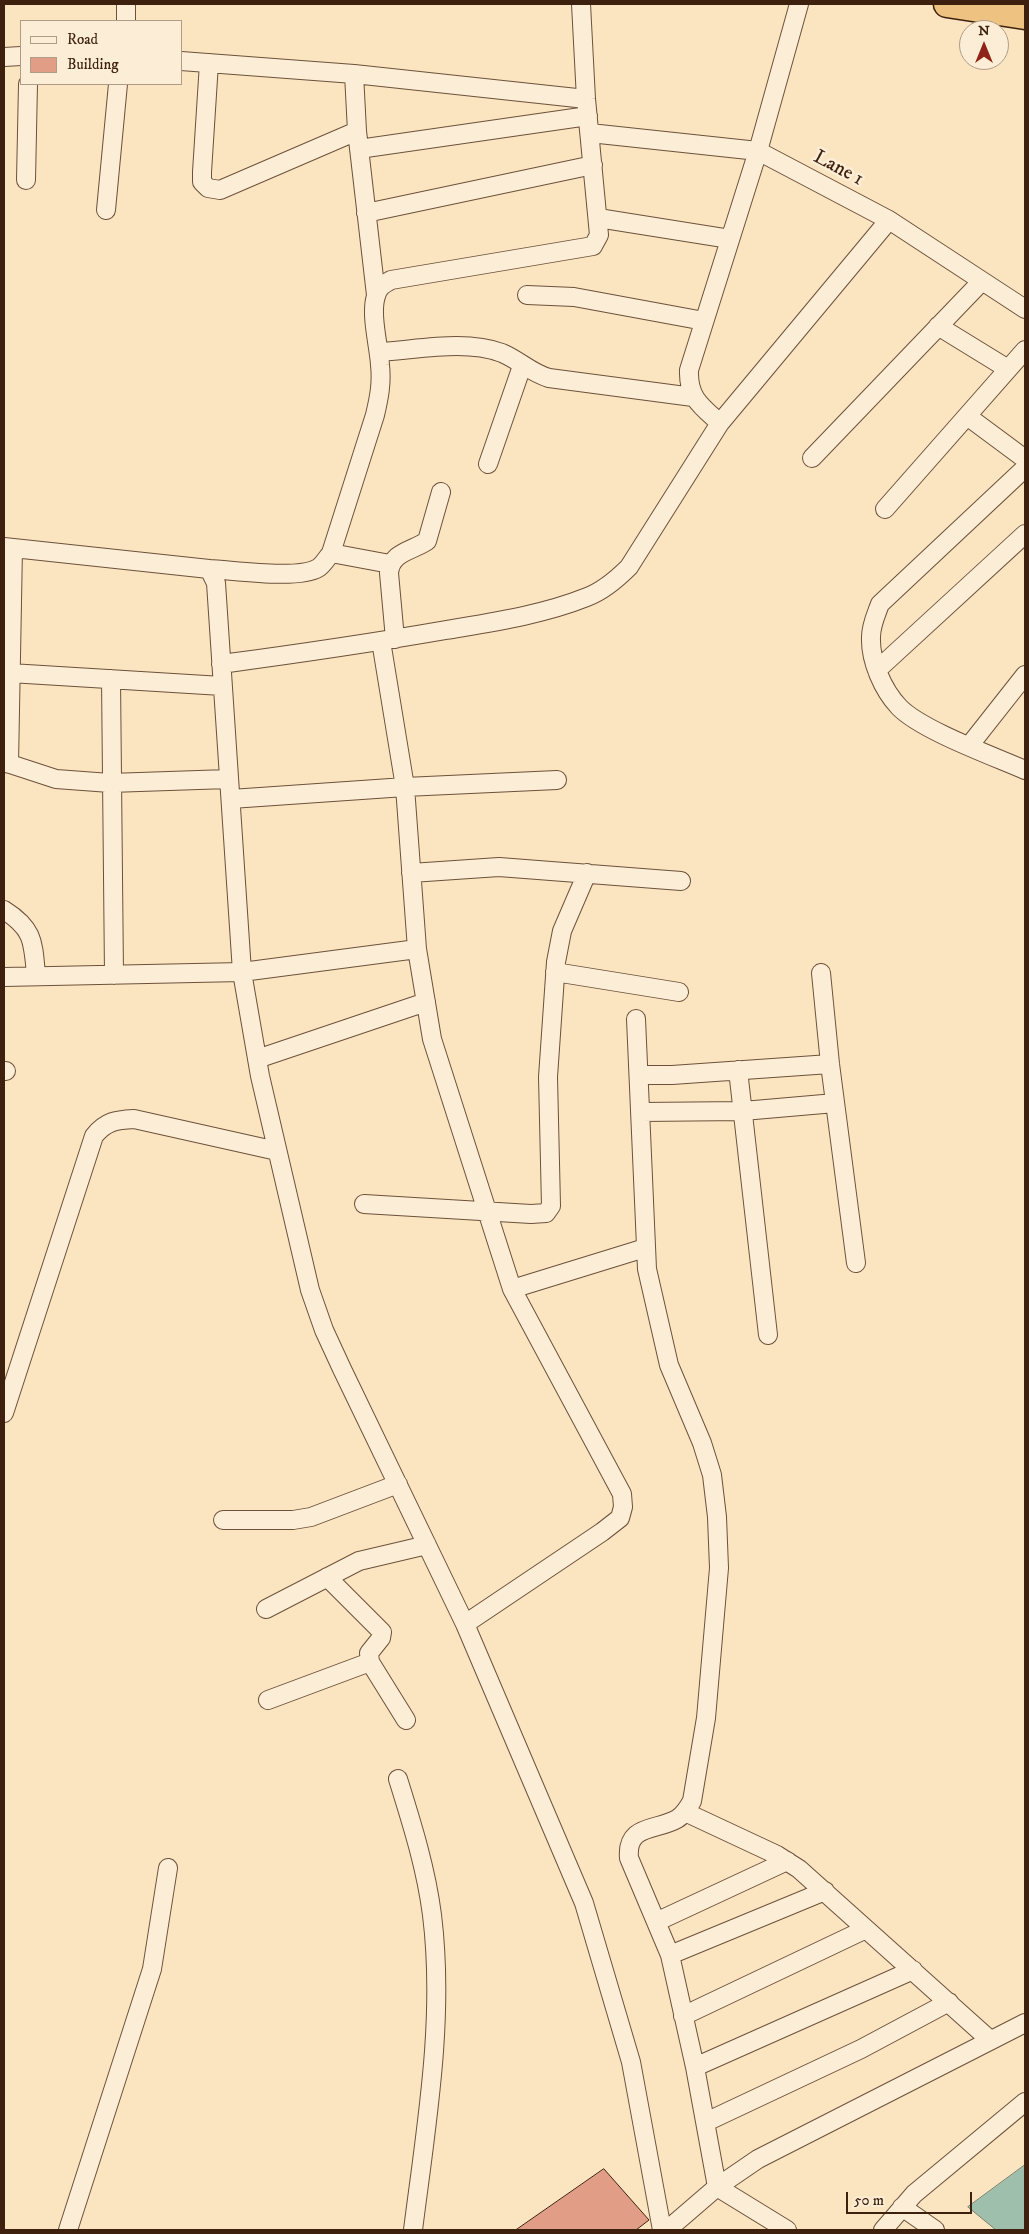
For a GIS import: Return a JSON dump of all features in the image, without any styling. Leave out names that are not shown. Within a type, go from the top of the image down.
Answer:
[{"type":"highway","points":[[948,4],[1025,16]]},
{"type":"street","points":[[126,4],[126,20]]},
{"type":"street","points":[[228,778],[110,783],[56,778],[6,763],[10,672],[8,548],[209,569],[280,574],[318,568],[331,554],[375,415],[380,392],[379,352],[374,307],[376,296],[381,286],[391,280],[593,246],[599,236],[588,116],[581,4]]},
{"type":"street","points":[[720,423],[693,397],[688,384],[688,370],[758,151],[799,4]]},
{"type":"street","points":[[4,57],[20,56]]},
{"type":"street","points":[[182,61],[354,74],[588,116],[758,151]]},
{"type":"street","points":[[209,63],[202,172],[202,182],[208,188],[220,190],[357,131]]},
{"type":"street","points":[[354,74],[357,131],[376,296]]},
{"type":"street","points":[[26,180],[28,85]]},
{"type":"street","points":[[106,210],[118,85]]},
{"type":"street","points":[[359,149],[588,116]]},
{"type":"street","name":"Lane 1","points":[[758,151],[889,220],[1025,309]]},
{"type":"street","points":[[366,213],[593,165]]},
{"type":"street","points":[[598,218],[730,238]]},
{"type":"street","points":[[221,664],[388,640],[550,609],[588,597],[612,583],[630,566],[720,423],[889,220]]},
{"type":"street","points":[[812,458],[982,281]]},
{"type":"street","points":[[527,296],[574,297],[704,321]]},
{"type":"street","points":[[938,326],[1008,369]]},
{"type":"street","points":[[379,352],[468,347],[485,348],[504,354],[536,375],[693,397]]},
{"type":"street","points":[[885,508],[1025,350]]},
{"type":"street","points":[[488,464],[522,366]]},
{"type":"street","points":[[967,416],[1025,458]]},
{"type":"street","points":[[1025,468],[880,604],[871,638],[877,670],[887,692],[900,708],[916,720],[969,746],[1025,770]]},
{"type":"street","points":[[441,492],[427,541],[398,555],[390,564],[388,573],[388,640],[404,787],[417,949],[432,1039],[512,1289],[622,1494],[623,1507],[620,1518],[602,1532],[465,1624]]},
{"type":"street","points":[[877,670],[1025,534]]},
{"type":"street","points":[[331,554],[390,564]]},
{"type":"street","points":[[209,569],[216,583],[242,972],[257,1059],[310,1290],[324,1330],[465,1624],[584,1903],[631,2062],[662,2230]]},
{"type":"street","points":[[10,672],[222,686]]},
{"type":"street","points":[[111,679],[110,783],[114,975]]},
{"type":"street","points":[[969,746],[1023,682]]},
{"type":"street","points":[[230,799],[404,787],[557,780]]},
{"type":"street","points":[[411,873],[499,867],[681,881]]},
{"type":"street","points":[[364,1204],[531,1214],[546,1213],[551,1206],[548,1077],[555,972],[562,931],[588,873]]},
{"type":"street","points":[[4,910],[28,930],[33,941],[36,975]]},
{"type":"street","points":[[4,977],[242,972],[417,949]]},
{"type":"street","points":[[555,972],[680,992]]},
{"type":"street","points":[[821,973],[830,1064],[856,1263]]},
{"type":"street","points":[[257,1059],[426,1002]]},
{"type":"street","points":[[636,1019],[640,1075],[645,1248],[651,1292],[669,1365],[702,1443],[712,1476],[720,1568],[706,1718],[692,1801],[685,1812],[677,1819],[642,1831],[631,1838],[628,1846],[629,1858],[670,1955],[696,2067],[717,2187],[787,2230]]},
{"type":"street","points":[[640,1075],[830,1064]]},
{"type":"street","points":[[738,1070],[768,1335]]},
{"type":"street","points":[[641,1112],[743,1111],[835,1103]]},
{"type":"street","points":[[4,1413],[94,1136],[102,1126],[114,1120],[134,1119],[277,1151]]},
{"type":"street","points":[[512,1289],[645,1248]]},
{"type":"street","points":[[223,1520],[293,1520],[311,1517],[398,1484]]},
{"type":"street","points":[[266,1609],[359,1561],[427,1545]]},
{"type":"street","points":[[328,1577],[382,1632],[381,1638],[369,1653],[370,1662],[406,1720]]},
{"type":"street","points":[[268,1700],[370,1662]]},
{"type":"street","points":[[398,1779],[420,1848],[432,1916],[436,1985],[432,2062],[414,2230]]},
{"type":"street","points":[[685,1812],[787,1862],[825,1891],[990,2040]]},
{"type":"street","points":[[656,1922],[787,1862]]},
{"type":"street","points":[[68,2230],[152,1969],[168,1868]]},
{"type":"street","points":[[670,1955],[825,1891]]},
{"type":"street","points":[[683,2016],[866,1929]]},
{"type":"street","points":[[696,2067],[913,1970]]},
{"type":"street","points":[[706,2122],[861,2049],[948,2002]]},
{"type":"street","points":[[666,2230],[717,2187],[758,2159],[1025,2022]]},
{"type":"street","points":[[883,2230],[914,2194],[1025,2102]]},
{"type":"street","points":[[902,2207],[935,2230]]},
{"type":"shaded area","points":[[1025,2165],[1025,2230],[996,2230],[968,2207]]},
{"type":"building","points":[[604,2169],[649,2220],[636,2230],[516,2230]]}]
